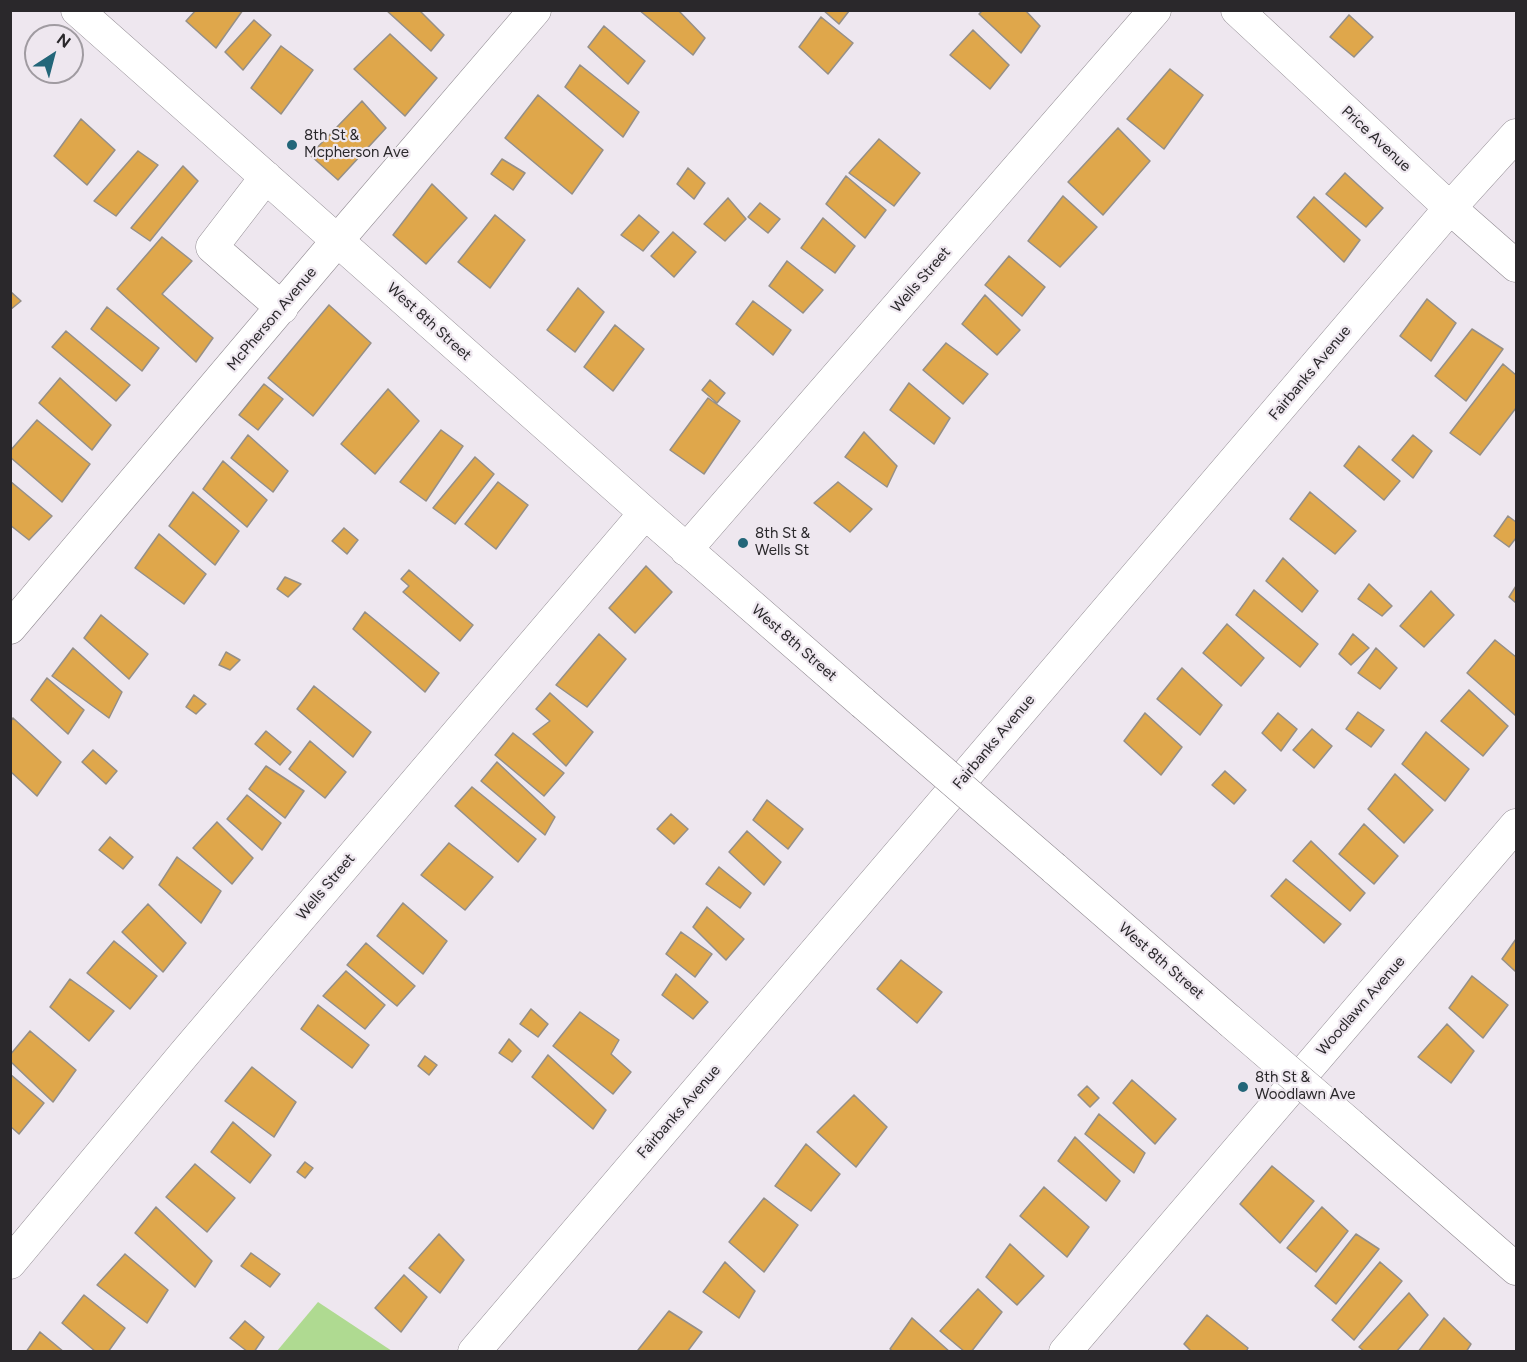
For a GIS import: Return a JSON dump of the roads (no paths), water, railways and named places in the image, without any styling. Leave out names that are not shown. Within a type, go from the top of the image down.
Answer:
[{"type":"street","name":"West 8th Street","points":[[77,10],[686,550],[1516,1269]]},
{"type":"street","name":"McPherson Avenue","points":[[10,628],[535,10]]},
{"type":"street","name":"Wells Street","points":[[686,550],[1155,10]]},
{"type":"street","name":"Price Avenue","points":[[1237,10],[1450,208],[1516,266]]},
{"type":"street","name":"Fairbanks Avenue","points":[[474,1352],[1450,208],[1516,135]]},
{"type":"street","points":[[266,177],[213,247],[282,308]]},
{"type":"street","name":"Wells Street","points":[[10,1263],[184,1053],[645,513]]},
{"type":"street","name":"Woodlawn Avenue","points":[[1065,1352],[1516,825]]},
{"type":"place","name":"8th St & Mcpherson Ave","points":[[292,145]]},
{"type":"place","name":"8th St & Wells St","points":[[743,543]]},
{"type":"place","name":"8th St & Woodlawn Ave","points":[[1243,1087]]}]
